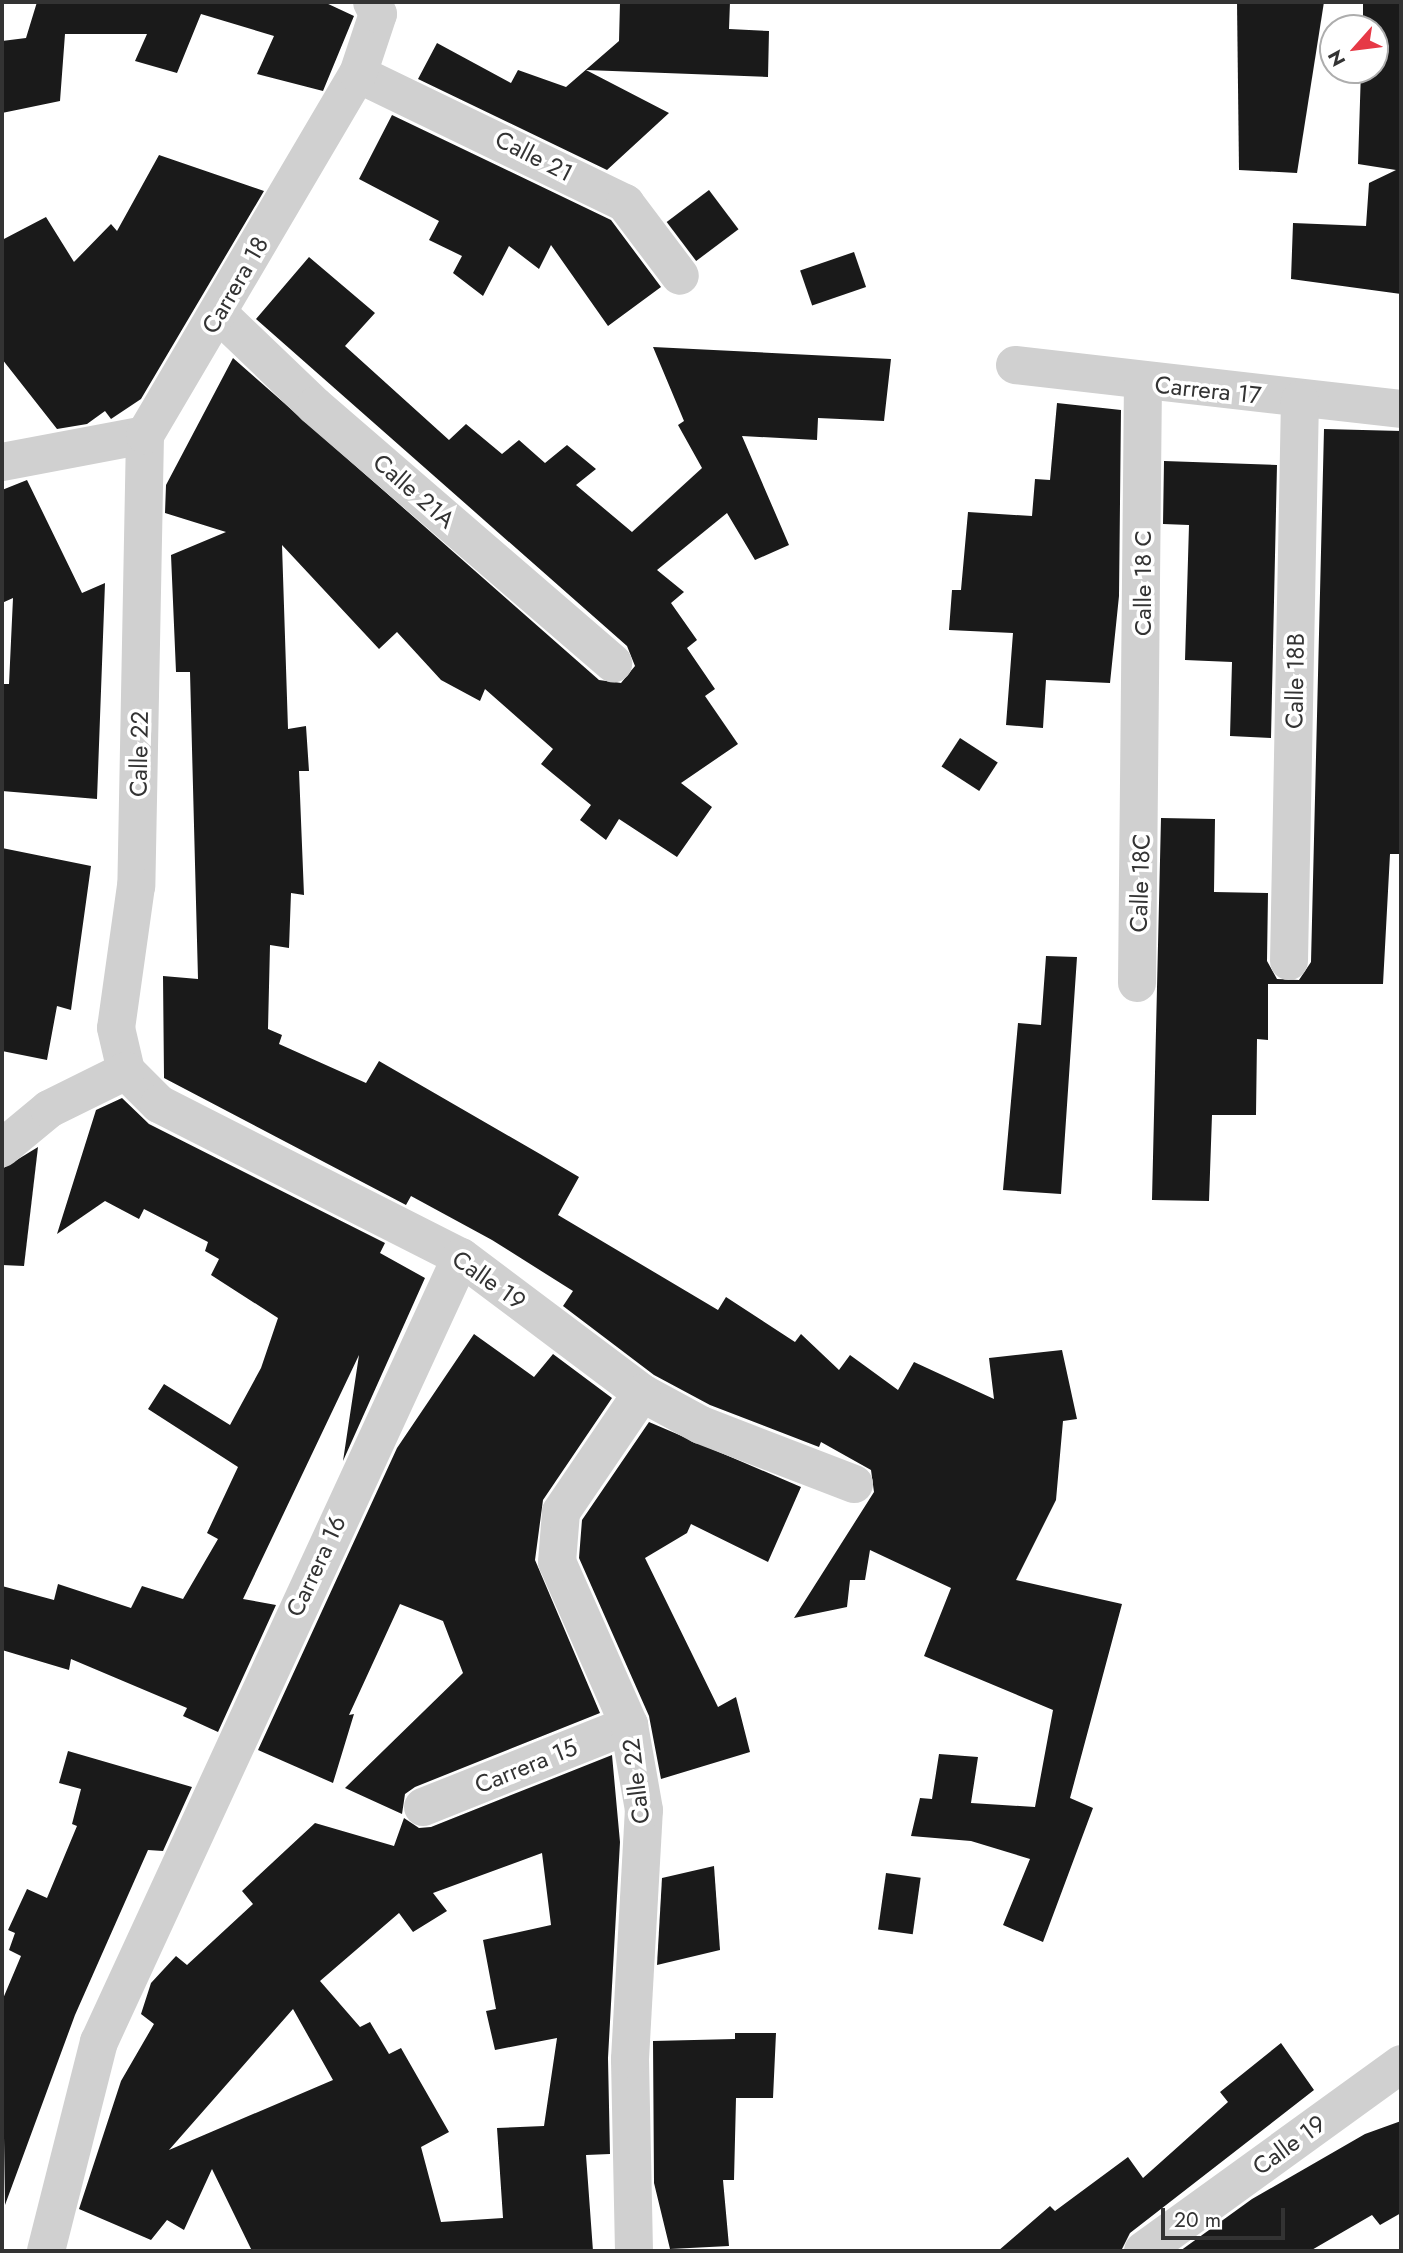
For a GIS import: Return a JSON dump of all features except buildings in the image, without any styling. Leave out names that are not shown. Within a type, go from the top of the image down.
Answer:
[{"type":"street","name":"Carrera 18","points":[[145,435],[219,314],[358,74],[378,13],[372,2]]},
{"type":"street","name":"Calle 21","points":[[358,74],[625,203],[680,276]]},
{"type":"street","name":"Calle 21A","points":[[219,314],[316,406],[613,663]]},
{"type":"street","name":"Carrera 17","points":[[1015,365],[1143,383],[1401,409]]},
{"type":"street","name":"Calle 18 C","points":[[1143,383],[1143,784]]},
{"type":"street","name":"Calle 18B","points":[[1289,961],[1300,400]]},
{"type":"street","points":[[2,462],[145,435]]},
{"type":"street","name":"Calle 22","points":[[127,1071],[116,1028],[136,886],[145,435]]},
{"type":"street","name":"Calle 18C","points":[[1137,983],[1143,784]]},
{"type":"street","points":[[2,1148],[49,1109],[127,1071]]},
{"type":"street","name":"Calle 19","points":[[127,1071],[159,1104],[461,1257],[642,1393],[701,1425],[854,1484]]},
{"type":"street","name":"Carrera 16","points":[[46,2251],[99,2042],[461,1257]]},
{"type":"street","name":"Calle 22","points":[[634,2251],[630,2059],[644,1810],[629,1726],[557,1562],[561,1512],[642,1393]]},
{"type":"street","name":"Carrera 15","points":[[423,1807],[629,1726]]},
{"type":"street","name":"Calle 19","points":[[1143,2251],[1401,2064]]}]
